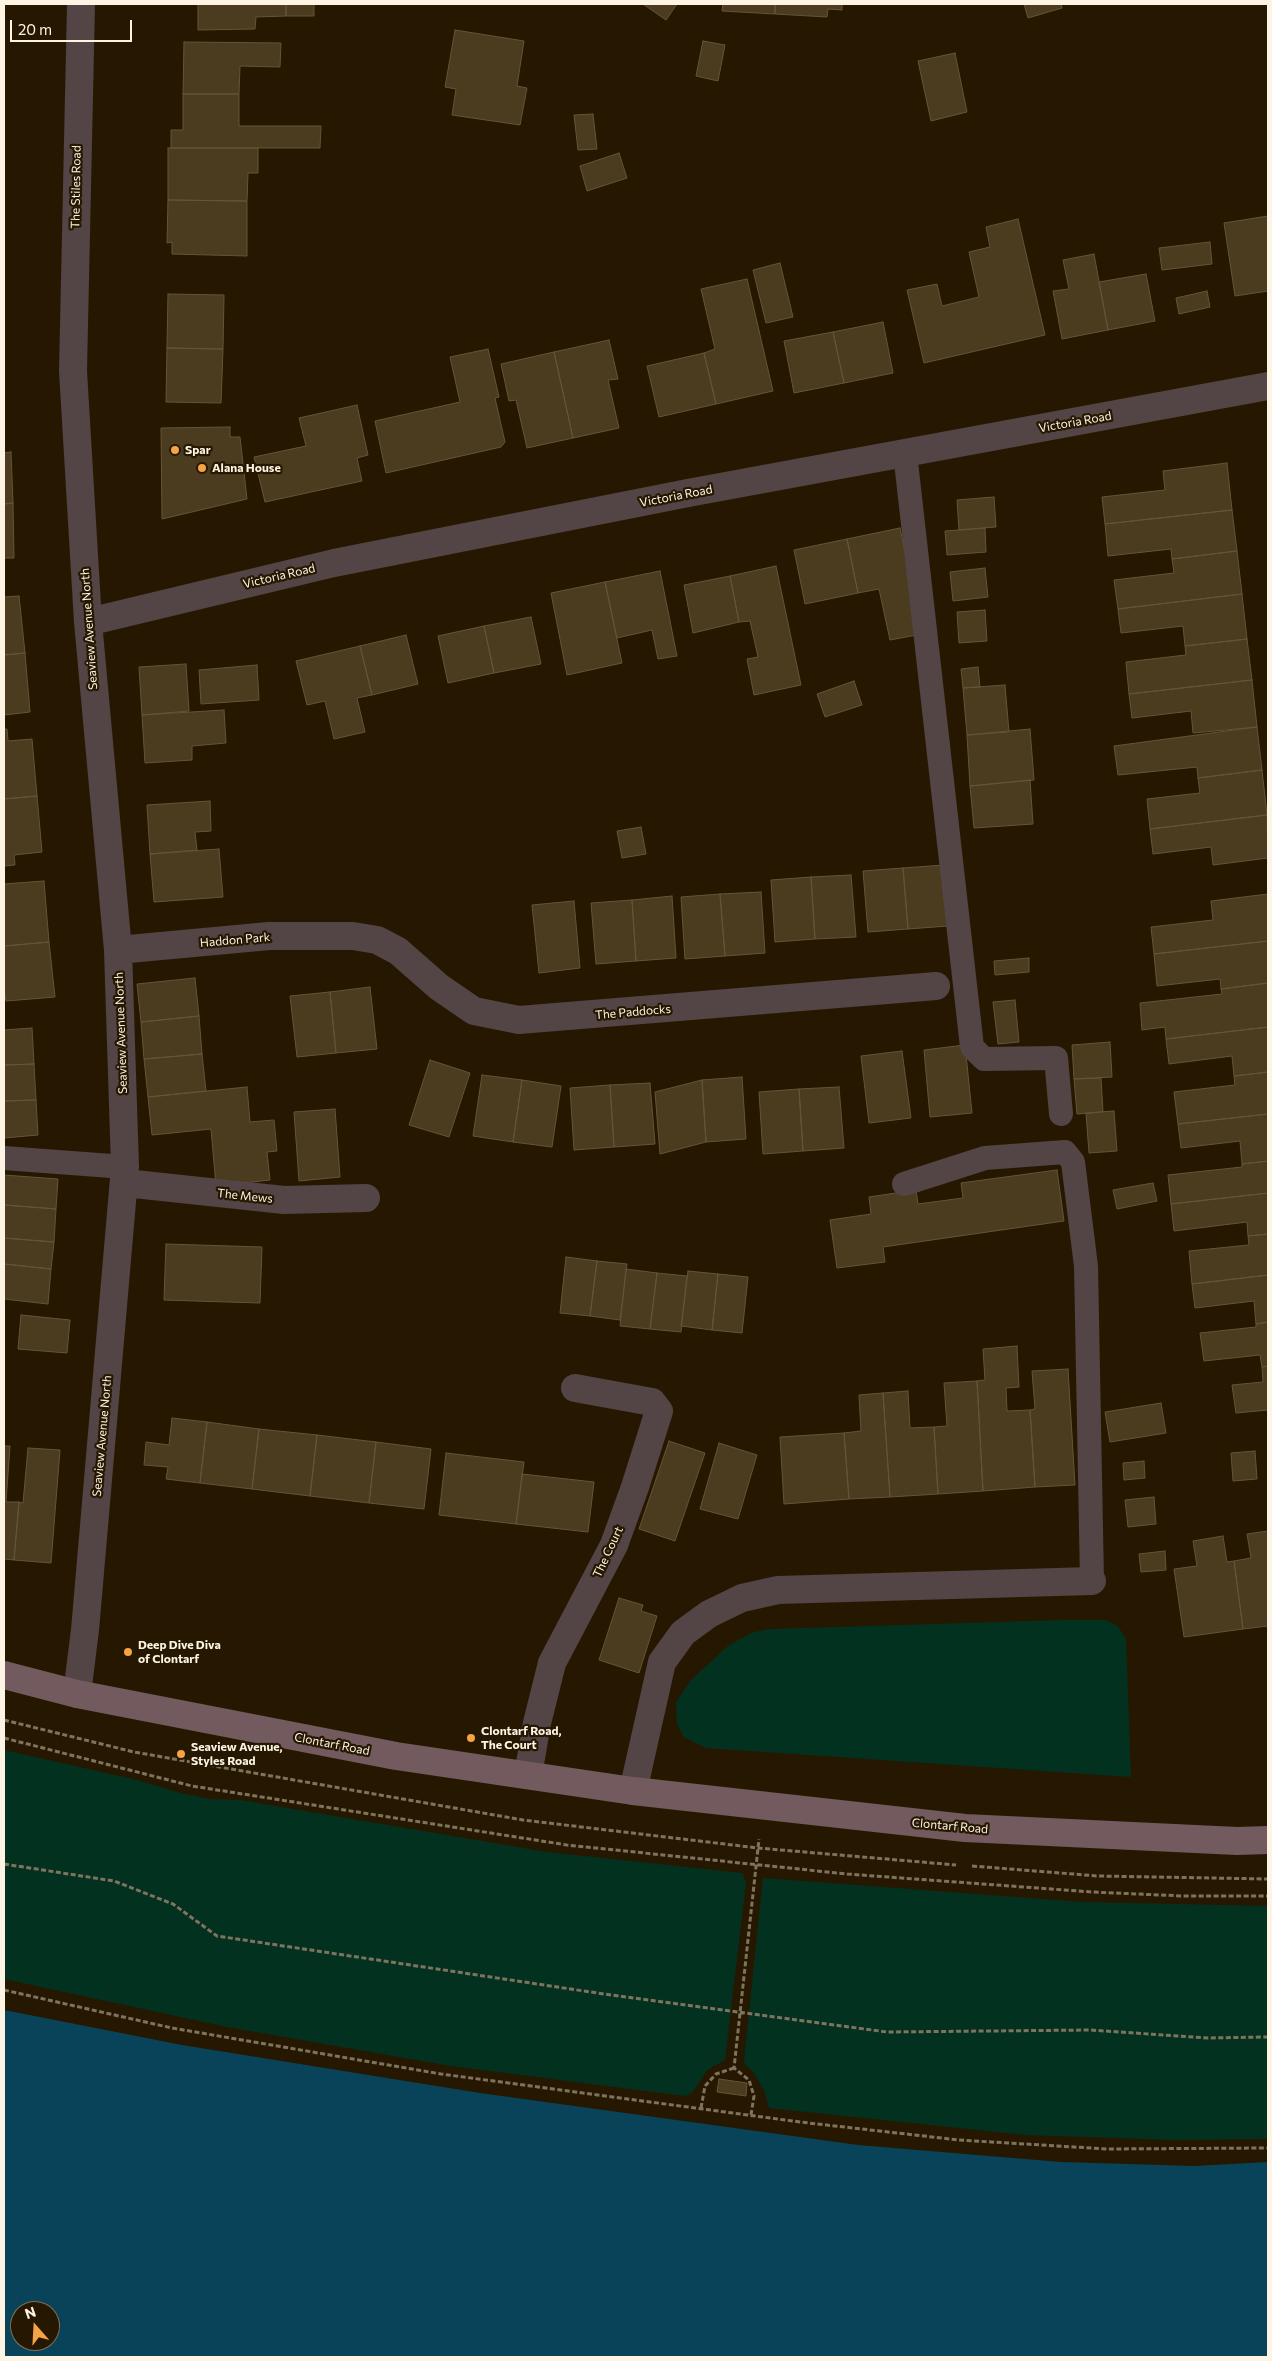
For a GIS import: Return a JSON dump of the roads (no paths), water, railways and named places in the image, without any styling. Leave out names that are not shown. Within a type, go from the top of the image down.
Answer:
[{"type":"main road","name":"Clontarf Road","points":[[4,1674],[77,1694],[405,1758],[633,1791],[965,1828],[1237,1841],[1268,1840]]},
{"type":"street","name":"The Stiles Road","points":[[73,371],[81,4]]},
{"type":"street","name":"Seaview Avenue North","points":[[73,371],[88,622],[118,950],[125,1175],[86,1620],[77,1694]]},
{"type":"street","name":"Victoria Road","points":[[88,622],[334,563],[688,493],[1268,386]]},
{"type":"street","name":"Haddon Park","points":[[118,950],[269,936],[353,936]]},
{"type":"street","name":"The Paddocks","points":[[353,936],[377,940],[398,951],[439,988],[474,1011],[519,1020],[936,986]]},
{"type":"street","name":"The Mews","points":[[125,1175],[284,1200],[366,1198]]},
{"type":"street","name":"The Court","points":[[528,1776],[537,1723],[552,1663],[614,1545],[659,1411],[652,1402],[575,1388]]},
{"type":"street","points":[[633,1791],[662,1662],[683,1633],[709,1614],[742,1598],[778,1590],[1092,1582]]},
{"type":"lane","points":[[905,453],[972,1047],[984,1059],[1056,1058],[1061,1114]]},
{"type":"lane","points":[[904,1184],[985,1158],[1065,1152],[1073,1162],[1086,1266],[1092,1582]]},
{"type":"lane","points":[[4,1158],[125,1175]]},
{"type":"water","points":[[4,2010],[182,2045],[480,2093],[858,2145],[1061,2162],[1194,2166],[1268,2162],[1268,2357],[4,2357]]},
{"type":"place","name":"Spar","points":[[175,450]]},
{"type":"place","name":"Alana House","points":[[202,468]]},
{"type":"place","name":"Deep Dive Diva of Clontarf","points":[[128,1652]]},
{"type":"place","name":"Clontarf Road, The Court","points":[[471,1738]]},
{"type":"place","name":"Seaview Avenue, Styles Road","points":[[181,1754]]}]
